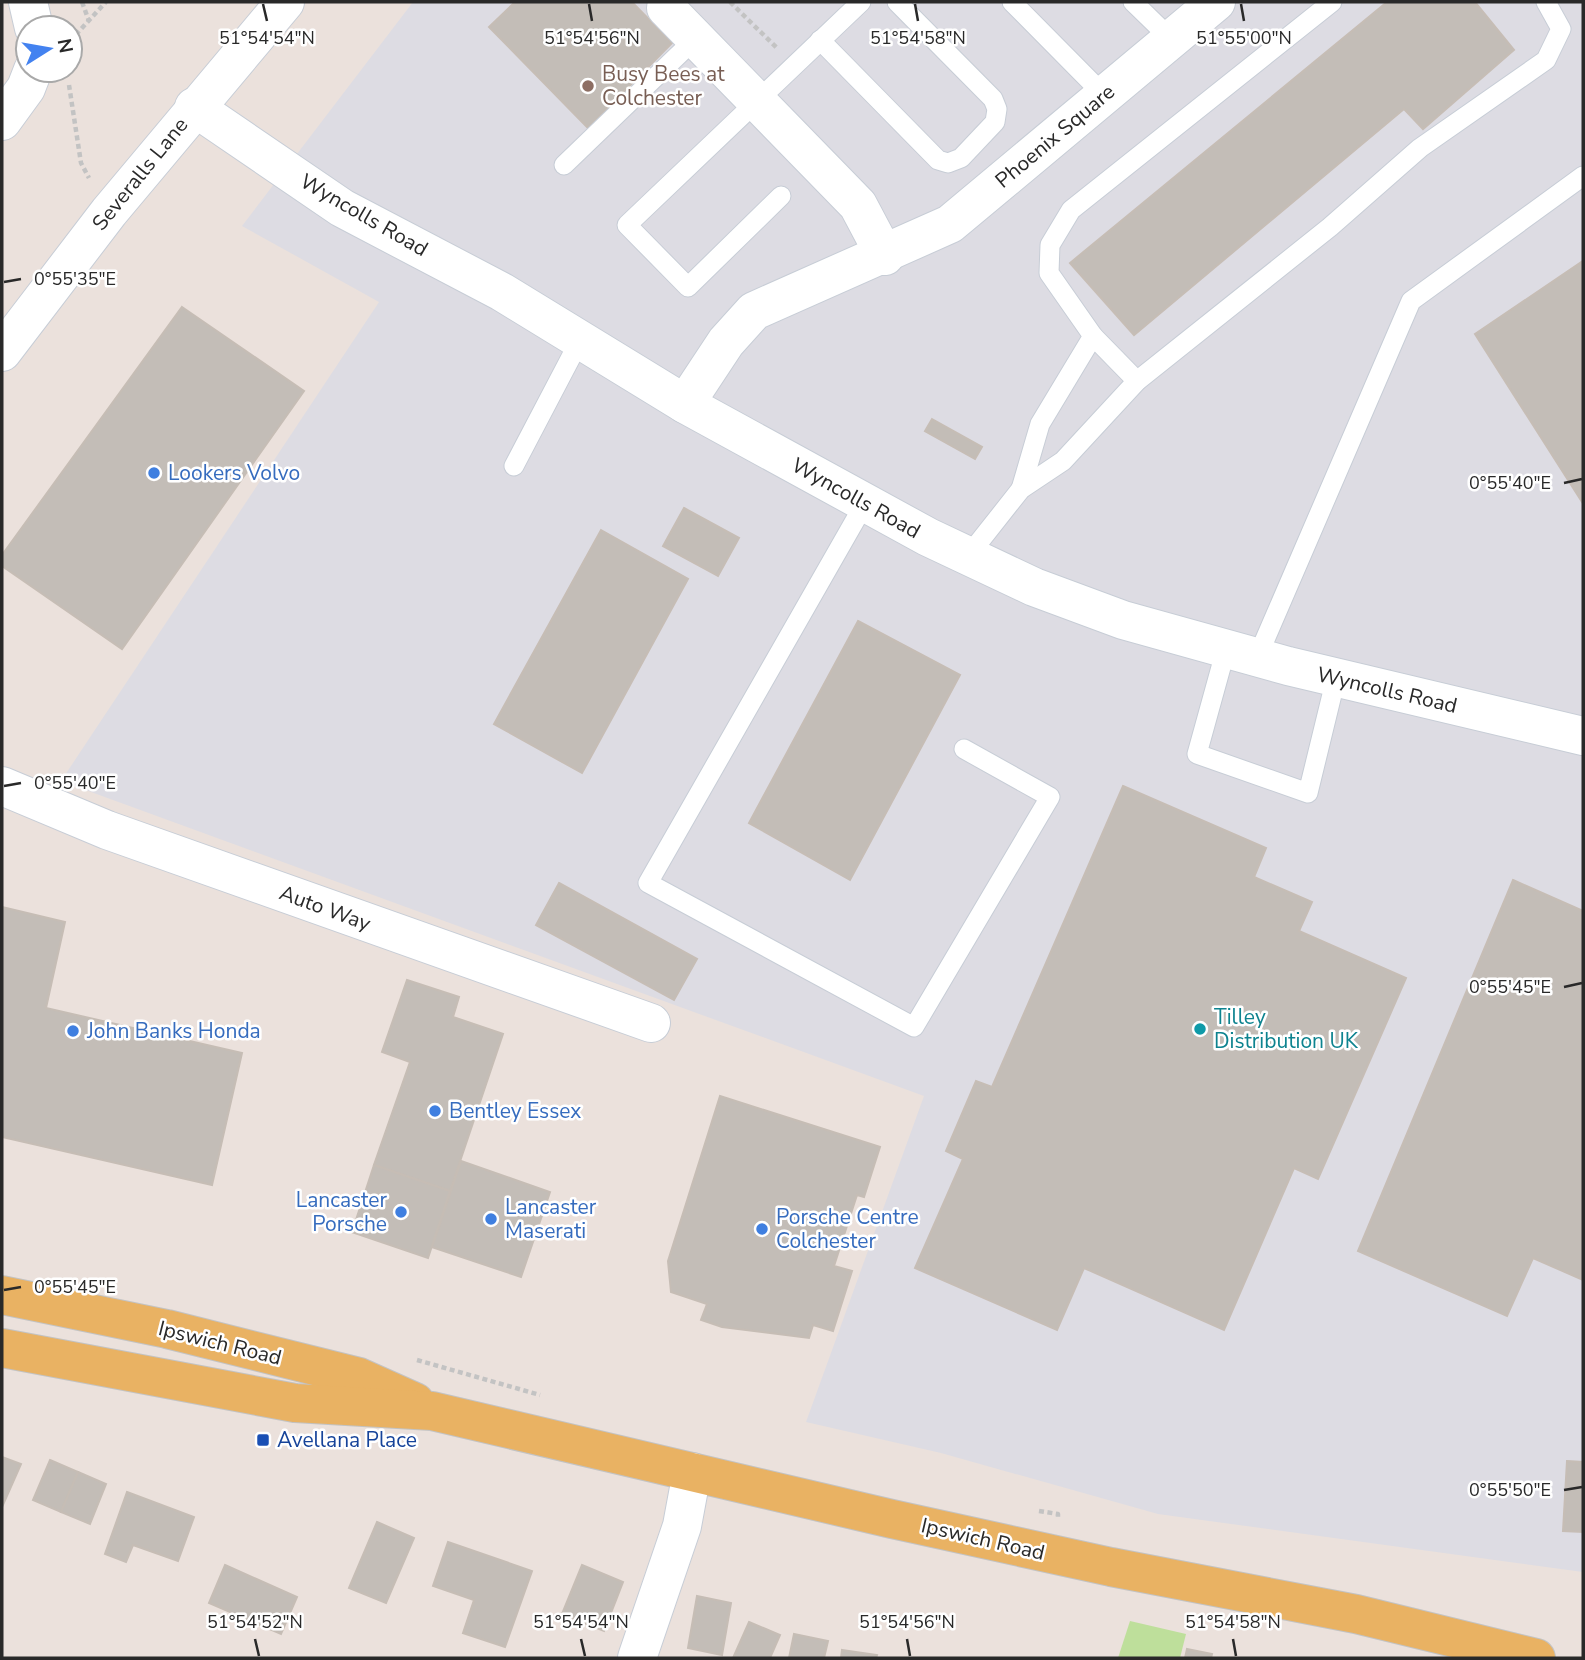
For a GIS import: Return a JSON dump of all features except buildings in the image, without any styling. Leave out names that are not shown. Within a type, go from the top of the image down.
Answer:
[{"type":"main road","name":"Ipswich Road","points":[[2,1295],[167,1329],[359,1377],[432,1410]]},
{"type":"main road","name":"Ipswich Road","points":[[2,1348],[295,1403],[432,1410],[1111,1567],[1356,1614],[1521,1656]]},
{"type":"street","name":"Severalls Lane","points":[[2,352],[109,212],[194,107],[285,2]]},
{"type":"street","name":"Phoenix Square","points":[[685,404],[726,342],[754,311],[885,256],[950,224],[1216,2]]},
{"type":"street","points":[[666,8],[858,205],[885,256]]},
{"type":"street","points":[[2,121],[28,84]]},
{"type":"street","name":"Wyncolls Road","points":[[194,107],[342,208],[502,292],[685,404],[865,503],[1034,587],[1123,620],[1241,653],[1583,736]]},
{"type":"street","name":"Auto Way","points":[[2,786],[107,830],[651,1023]]},
{"type":"street","points":[[637,1658],[682,1525],[692,1472]]},
{"type":"lane","points":[[781,195],[688,287],[627,226],[861,2]]},
{"type":"lane","points":[[820,40],[938,160],[948,163],[961,158],[995,122],[997,109],[993,99],[897,2]]},
{"type":"lane","points":[[1012,2],[1104,95]]},
{"type":"lane","points":[[1133,2],[1171,40]]},
{"type":"lane","points":[[1137,381],[1093,336],[1049,273],[1051,245],[1071,210],[1332,2]]},
{"type":"lane","points":[[968,556],[1021,489],[1063,461],[1137,381],[1330,227],[1420,148],[1546,61],[1562,29],[1546,2]]},
{"type":"lane","points":[[564,165],[696,38]]},
{"type":"lane","points":[[1336,678],[1308,793],[1197,754],[1241,653],[1411,300],[1583,176]]},
{"type":"lane","points":[[1021,489],[1040,424],[1093,336]]},
{"type":"lane","points":[[514,466],[580,340]]},
{"type":"lane","points":[[865,503],[648,883],[914,1027],[1050,797],[964,749]]},
{"type":"path","points":[[82,2],[90,22]]},
{"type":"path","points":[[84,28],[106,2]]},
{"type":"path","points":[[730,2],[793,65]]},
{"type":"path","points":[[68,84],[81,163],[109,212]]},
{"type":"shaded area","points":[[413,2],[1583,2],[1583,1572],[1158,1514],[941,1453],[806,1422],[924,1096],[61,781],[379,302],[242,226]]},
{"type":"green space","points":[[1130,1621],[1186,1634],[1180,1658],[1118,1658]]},
{"type":"place","name":"Busy Bees at Colchester","points":[[588,86]]},
{"type":"place","name":"Lookers Volvo","points":[[154,473]]},
{"type":"place","name":"Tilley Distribution UK","points":[[1200,1029]]},
{"type":"place","name":"John Banks Honda","points":[[73,1031]]},
{"type":"place","name":"Bentley Essex","points":[[435,1111]]},
{"type":"place","name":"Lancaster Porsche","points":[[401,1212]]},
{"type":"place","name":"Lancaster Maserati","points":[[491,1219]]},
{"type":"place","name":"Porsche Centre Colchester","points":[[762,1229]]},
{"type":"place","name":"Avellana Place","points":[[263,1440]]}]
